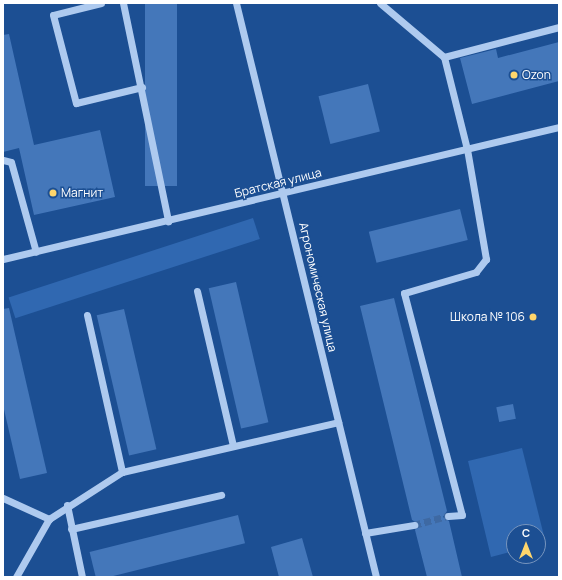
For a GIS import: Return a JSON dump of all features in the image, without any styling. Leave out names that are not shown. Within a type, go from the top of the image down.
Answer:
[{"type":"street","points":[[101,3],[54,15],[76,103],[142,87]]},
{"type":"street","points":[[123,3],[142,87],[168,221]]},
{"type":"street","name":"Агрономическая улица","points":[[236,3],[376,577]]},
{"type":"street","points":[[380,3],[444,57],[467,149],[486,259],[476,272],[404,294],[462,514],[448,516]]},
{"type":"street","points":[[444,57],[559,27]]},
{"type":"street","name":"Братская улица","points":[[3,259],[282,194],[559,127]]},
{"type":"street","points":[[3,160],[11,162],[36,252]]},
{"type":"street","points":[[198,291],[232,446]]},
{"type":"street","points":[[87,315],[122,472]]},
{"type":"street","points":[[16,577],[49,519],[67,505],[122,472],[338,422]]},
{"type":"street","points":[[71,529],[221,496]]},
{"type":"street","points":[[3,498],[49,519]]},
{"type":"street","points":[[67,505],[82,577]]},
{"type":"street","points":[[366,533],[414,525]]},
{"type":"shaded area","points":[[253,218],[260,239],[15,318],[9,297]]},
{"type":"shaded area","points":[[522,448],[541,524],[506,524],[506,553],[491,557],[468,461]]},
{"type":"building","points":[[145,3],[177,3],[177,186],[145,186]]},
{"type":"building","points":[[9,34],[34,145],[100,130],[115,197],[34,215],[19,148],[3,152],[3,35]]},
{"type":"building","points":[[559,42],[559,81],[472,104],[460,58],[496,49],[498,58]]},
{"type":"building","points":[[368,84],[380,132],[330,144],[319,96]]},
{"type":"building","points":[[460,209],[468,240],[377,263],[369,232]]},
{"type":"building","points":[[236,282],[268,422],[241,429],[209,288]]},
{"type":"building","points":[[394,298],[447,511],[443,517],[449,521],[462,577],[427,577],[415,530],[419,524],[412,520],[360,306]]},
{"type":"building","points":[[9,308],[47,473],[20,479],[3,405],[3,309]]},
{"type":"building","points":[[124,309],[156,449],[129,456],[97,315]]},
{"type":"building","points":[[513,404],[516,419],[499,422],[496,407]]},
{"type":"building","points":[[238,515],[245,543],[109,577],[96,577],[90,552]]},
{"type":"building","points":[[302,538],[313,577],[279,577],[271,547]]},
{"type":"tunnel","points":[[414,525],[448,516]]},
{"type":"place","name":"Ozon","points":[[514,75]]},
{"type":"place","name":"Магнит","points":[[53,193]]},
{"type":"place","name":"Школа № 106","points":[[533,317]]}]
